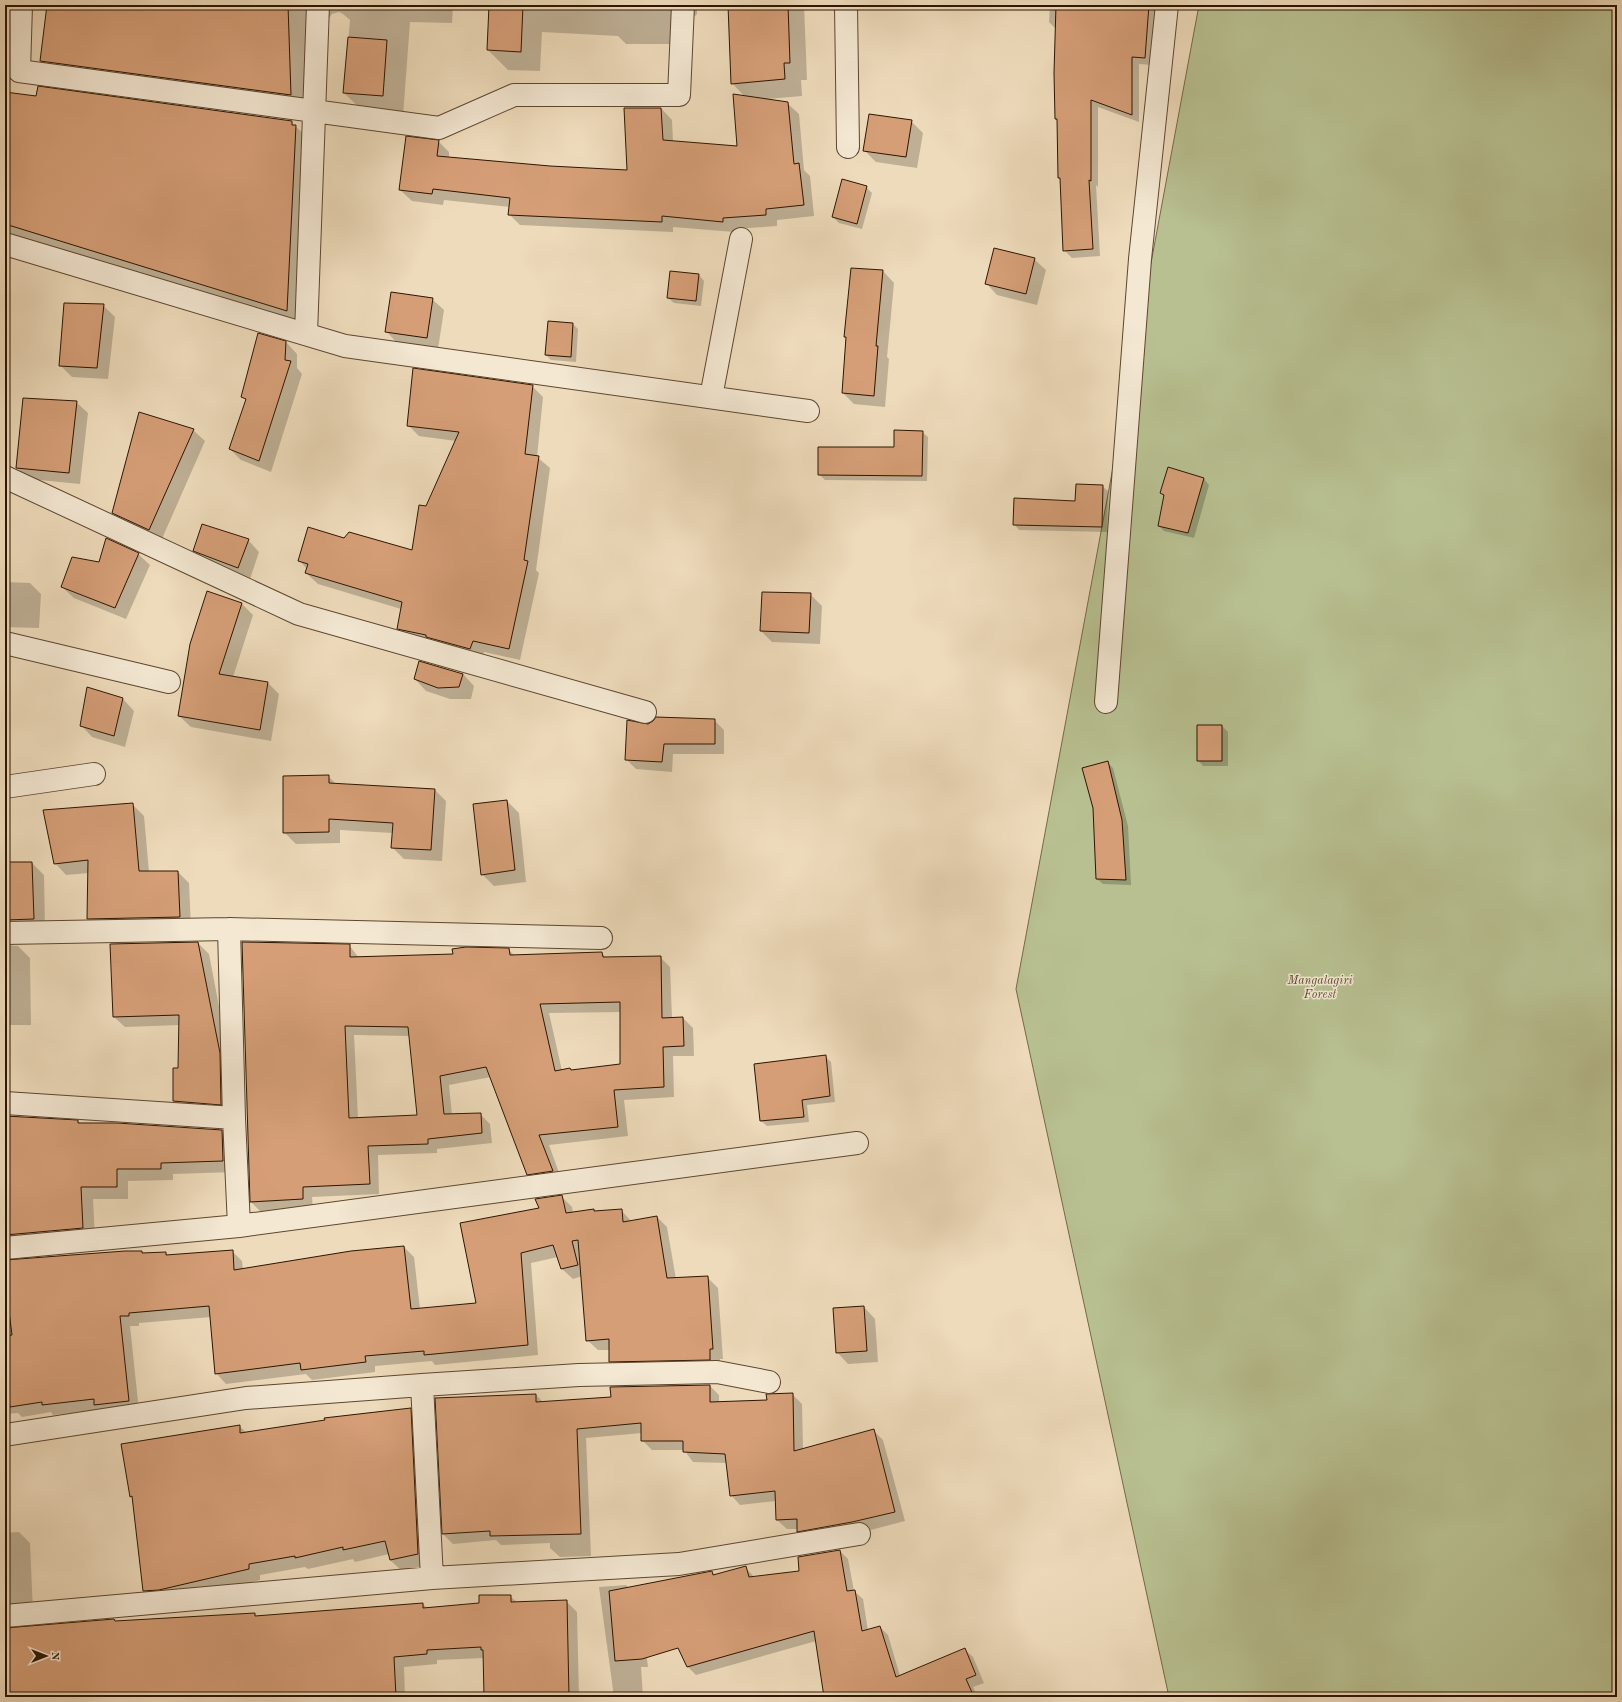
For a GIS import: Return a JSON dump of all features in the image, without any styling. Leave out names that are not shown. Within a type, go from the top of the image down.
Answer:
[{"type":"street","points":[[21,5],[19,71],[439,128],[514,95],[679,95],[683,5]]},
{"type":"street","points":[[306,334],[318,5]]},
{"type":"street","points":[[846,5],[848,147]]},
{"type":"street","points":[[1106,702],[1140,259],[1167,5]]},
{"type":"street","points":[[711,397],[741,239]]},
{"type":"street","points":[[5,244],[344,346],[808,411]]},
{"type":"street","points":[[5,477],[299,614],[645,712]]},
{"type":"street","points":[[5,643],[169,682]]},
{"type":"street","points":[[5,787],[94,774]]},
{"type":"street","points":[[5,933],[229,929],[601,938]]},
{"type":"street","points":[[229,929],[234,1118],[239,1226]]},
{"type":"street","points":[[5,1103],[234,1118]]},
{"type":"street","points":[[5,1248],[239,1226],[857,1143]]},
{"type":"street","points":[[5,1435],[246,1398],[422,1385],[579,1376],[717,1372],[769,1382]]},
{"type":"street","points":[[422,1385],[432,1578]]},
{"type":"street","points":[[5,1616],[432,1578],[679,1564],[859,1534]]},
{"type":"green space","name":"Mangalagiri Forest","points":[[1199,5],[1617,5],[1617,1697],[1169,1697],[1016,989]]},
{"type":"building","points":[[47,5],[288,5],[291,95],[40,61]]},
{"type":"building","points":[[489,5],[523,5],[521,52],[487,50]]},
{"type":"building","points":[[728,5],[788,5],[790,63],[784,63],[785,79],[731,84]]},
{"type":"building","points":[[1056,5],[1149,5],[1145,58],[1132,57],[1132,115],[1091,100],[1091,181],[1089,180],[1093,249],[1063,251],[1060,178],[1058,178],[1057,119],[1055,119],[1054,73]]},
{"type":"building","points":[[348,37],[387,40],[383,96],[343,93]]},
{"type":"building","points":[[38,86],[292,121],[292,125],[296,125],[287,311],[5,224],[5,92],[36,96]]},
{"type":"building","points":[[733,94],[788,102],[794,164],[799,163],[804,205],[766,209],[766,215],[723,218],[723,222],[662,216],[662,222],[508,215],[510,198],[433,189],[432,194],[399,190],[406,136],[439,140],[437,156],[550,166],[627,170],[624,108],[661,108],[663,140],[737,146]]},
{"type":"building","points":[[869,114],[912,120],[906,157],[863,151]]},
{"type":"building","points":[[842,179],[867,186],[857,224],[832,217]]},
{"type":"building","points":[[994,248],[1035,258],[1026,294],[985,284]]},
{"type":"building","points":[[851,268],[883,270],[876,346],[878,346],[874,396],[842,393],[846,337],[844,337]]},
{"type":"building","points":[[670,271],[699,274],[696,301],[667,298]]},
{"type":"building","points":[[391,292],[433,298],[427,338],[385,332]]},
{"type":"building","points":[[64,303],[104,304],[97,368],[59,366]]},
{"type":"building","points":[[548,321],[573,323],[571,357],[545,355]]},
{"type":"building","points":[[258,333],[286,341],[285,360],[291,361],[259,461],[229,449],[246,399],[241,397]]},
{"type":"building","points":[[413,368],[533,385],[525,454],[539,456],[524,560],[528,561],[509,649],[473,641],[470,649],[426,637],[426,635],[397,629],[402,602],[305,573],[308,564],[298,561],[308,527],[344,538],[349,532],[412,550],[419,505],[426,506],[459,432],[407,426]]},
{"type":"building","points":[[23,398],[77,401],[69,473],[16,468]]},
{"type":"building","points":[[139,412],[194,429],[149,530],[112,513]]},
{"type":"building","points":[[894,430],[923,431],[922,476],[818,475],[818,447],[894,447]]},
{"type":"building","points":[[1168,467],[1204,478],[1188,533],[1158,526],[1164,495],[1160,493]]},
{"type":"building","points":[[1076,484],[1103,485],[1102,527],[1013,525],[1014,498],[1075,501]]},
{"type":"building","points":[[202,524],[249,539],[238,568],[193,551]]},
{"type":"building","points":[[106,538],[139,553],[115,608],[61,587],[72,557],[99,562]]},
{"type":"building","points":[[207,591],[242,603],[219,674],[268,682],[260,730],[178,716],[190,644]]},
{"type":"building","points":[[762,592],[811,593],[809,633],[760,631]]},
{"type":"building","points":[[419,661],[463,674],[459,687],[438,688],[414,679]]},
{"type":"building","points":[[87,687],[123,698],[114,736],[80,726]]},
{"type":"building","points":[[656,717],[715,719],[715,744],[664,744],[662,762],[625,760],[627,720],[648,724]]},
{"type":"building","points":[[1197,725],[1222,725],[1222,761],[1197,761]]},
{"type":"building","points":[[1108,761],[1122,820],[1126,880],[1096,879],[1093,808],[1082,768]]},
{"type":"building","points":[[329,775],[329,783],[435,789],[431,850],[391,848],[393,823],[329,819],[329,832],[283,833],[283,776]]},
{"type":"building","points":[[507,800],[515,870],[481,875],[473,804]]},
{"type":"building","points":[[133,803],[139,871],[178,871],[180,917],[87,919],[88,860],[54,864],[43,810]]},
{"type":"building","points":[[5,862],[32,862],[34,919],[5,920]]},
{"type":"building","points":[[198,942],[220,1053],[221,1105],[173,1101],[173,1068],[178,1068],[179,1015],[113,1017],[110,944]]},
{"type":"building","points":[[242,942],[350,944],[350,957],[453,954],[452,949],[466,947],[509,948],[510,955],[602,952],[603,957],[661,956],[662,1018],[683,1017],[684,1046],[663,1047],[664,1087],[614,1090],[618,1127],[539,1135],[553,1171],[527,1175],[486,1067],[440,1076],[444,1114],[481,1113],[482,1133],[428,1139],[428,1144],[368,1146],[370,1184],[303,1187],[303,1199],[250,1202]],"holes":[[[620,1002],[620,1064],[571,1070],[570,1068],[555,1071],[540,1004]],[[345,1026],[408,1027],[417,1115],[349,1118]]]},
{"type":"building","points":[[826,1055],[830,1096],[802,1100],[804,1117],[760,1121],[754,1064]]},
{"type":"building","points":[[5,1116],[78,1120],[78,1123],[117,1123],[222,1130],[223,1161],[161,1163],[161,1169],[117,1169],[117,1187],[81,1187],[83,1228],[5,1235]]},
{"type":"building","points":[[562,1195],[566,1213],[594,1209],[594,1211],[622,1209],[623,1222],[657,1216],[667,1278],[708,1276],[713,1349],[710,1349],[710,1360],[609,1362],[609,1339],[586,1341],[578,1240],[572,1241],[578,1265],[561,1269],[553,1245],[521,1253],[528,1345],[424,1355],[424,1351],[365,1356],[366,1362],[301,1370],[300,1363],[215,1374],[209,1306],[129,1313],[129,1316],[120,1316],[129,1401],[94,1405],[94,1399],[42,1405],[42,1402],[10,1407],[5,1368],[5,1336],[12,1335],[5,1280],[5,1260],[125,1251],[142,1251],[142,1253],[166,1252],[166,1255],[233,1250],[234,1270],[351,1251],[404,1246],[411,1309],[476,1303],[460,1223],[539,1208],[535,1199]]},
{"type":"building","points":[[864,1306],[867,1351],[836,1353],[833,1308]]},
{"type":"building","points":[[710,1385],[710,1402],[767,1400],[766,1394],[793,1393],[794,1451],[874,1429],[895,1512],[797,1532],[797,1519],[776,1520],[775,1491],[730,1496],[725,1454],[683,1452],[683,1441],[641,1441],[641,1423],[577,1429],[581,1534],[490,1536],[490,1531],[442,1534],[435,1398],[536,1394],[536,1402],[611,1397],[610,1387]]},
{"type":"building","points":[[411,1408],[418,1554],[390,1560],[385,1541],[343,1550],[343,1547],[295,1558],[295,1556],[249,1564],[249,1569],[159,1590],[143,1591],[132,1496],[130,1497],[121,1444],[240,1425],[240,1433],[325,1420],[324,1418]]},
{"type":"building","points":[[840,1550],[847,1591],[855,1590],[862,1631],[880,1626],[896,1677],[965,1648],[976,1675],[966,1679],[974,1697],[824,1697],[814,1631],[687,1667],[678,1648],[642,1659],[615,1661],[609,1591],[712,1571],[713,1575],[746,1566],[749,1577],[799,1571],[798,1557]]},
{"type":"building","points":[[479,1595],[511,1595],[511,1602],[567,1600],[569,1697],[484,1697],[483,1650],[481,1650],[481,1647],[427,1650],[427,1654],[394,1657],[396,1697],[5,1697],[5,1628],[114,1619],[115,1621],[255,1613],[255,1616],[423,1603],[423,1608],[479,1603]]}]
